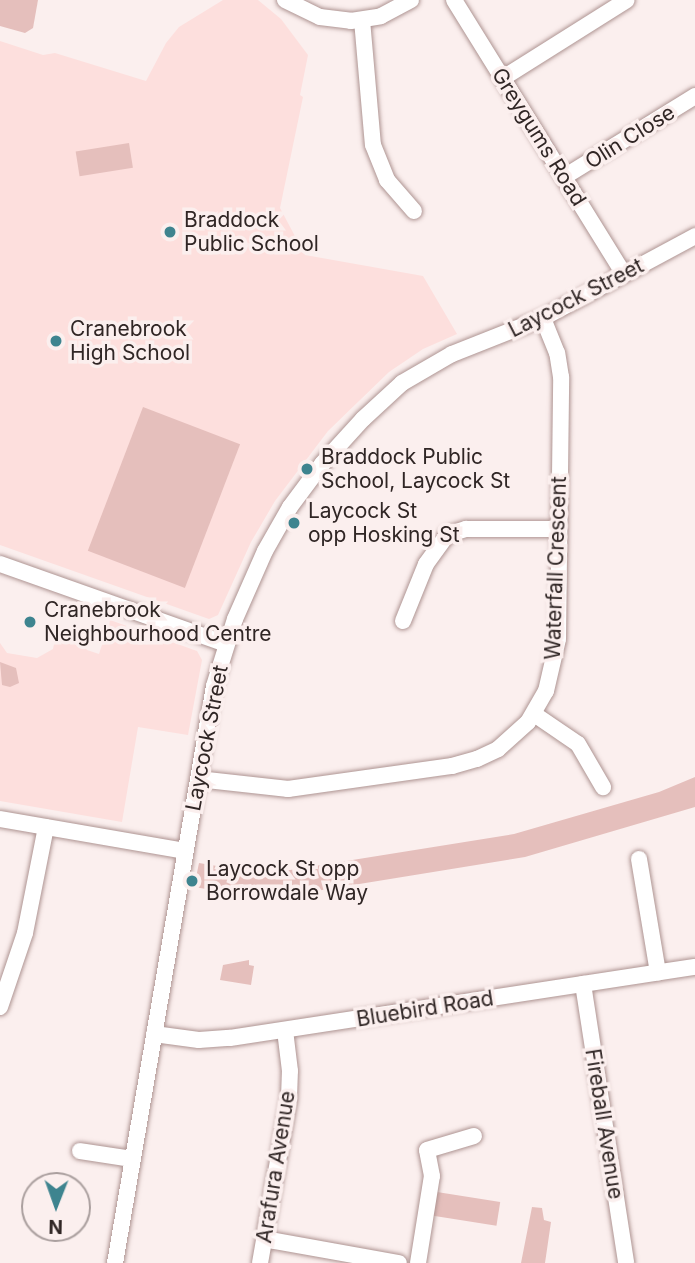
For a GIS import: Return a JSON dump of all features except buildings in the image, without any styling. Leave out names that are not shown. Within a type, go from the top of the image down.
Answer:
[{"type":"street","points":[[285,0],[320,17],[362,20],[381,16],[411,0]]},
{"type":"street","name":"Greygums Road","points":[[454,0],[624,274]]},
{"type":"street","points":[[503,78],[627,0]]},
{"type":"street","points":[[362,20],[373,145],[387,180],[414,211]]},
{"type":"street","name":"Olin Close","points":[[564,177],[695,96]]},
{"type":"street","name":"Laycock Street","points":[[115,1263],[214,686],[226,644],[255,571],[290,508],[322,464],[363,419],[402,383],[432,364],[543,318],[695,236]]},
{"type":"street","name":"Waterfall Crescent","points":[[198,779],[266,789],[299,789],[452,766],[477,759],[498,748],[516,735],[534,713],[550,680],[558,639],[561,377],[557,353],[543,318]]},
{"type":"street","points":[[403,621],[426,564],[447,535],[466,529],[559,529]]},
{"type":"street","points":[[0,564],[226,644]]},
{"type":"street","points":[[534,713],[578,744],[603,787]]},
{"type":"street","points":[[0,819],[185,851]]},
{"type":"street","points":[[0,1007],[5,978],[27,921],[46,827]]},
{"type":"street","points":[[639,859],[658,972]]},
{"type":"street","name":"Bluebird Road","points":[[154,1034],[213,1040],[695,967]]},
{"type":"street","name":"Fireball Avenue","points":[[583,985],[626,1263]]},
{"type":"street","name":"Arafura Avenue","points":[[260,1263],[289,1098],[290,1071],[285,1030]]},
{"type":"street","points":[[418,1263],[432,1176],[427,1150],[474,1136]]},
{"type":"street","points":[[80,1151],[132,1159]]},
{"type":"street","points":[[264,1239],[399,1263]]},
{"type":"shaded area","points":[[0,0],[38,0],[33,28],[25,33],[0,26]]},
{"type":"shaded area","points":[[223,0],[258,0],[281,19],[308,55],[300,95],[303,97],[280,208],[305,255],[423,276],[457,334],[423,349],[389,372],[328,431],[275,501],[251,542],[218,615],[209,619],[0,545],[0,41],[43,55],[55,53],[146,81],[166,43],[179,27]]},
{"type":"shaded area","points":[[129,143],[133,168],[80,176],[76,151]]},
{"type":"shaded area","points":[[143,407],[240,444],[185,588],[88,551]]},
{"type":"shaded area","points":[[110,620],[197,651],[202,660],[188,735],[138,727],[122,822],[0,801],[0,643],[7,653],[37,658],[53,649],[56,635],[79,639],[87,650],[99,654]]},
{"type":"shaded area","points":[[0,662],[16,668],[19,683],[10,687],[2,685]]},
{"type":"shaded area","points":[[695,777],[695,807],[525,857],[267,899],[194,887],[199,863],[265,874],[514,834],[659,792]]},
{"type":"shaded area","points":[[249,960],[249,965],[254,966],[251,985],[220,980],[223,965]]},
{"type":"shaded area","points":[[437,1192],[500,1202],[496,1226],[433,1216]]},
{"type":"shaded area","points":[[532,1207],[542,1208],[544,1220],[551,1222],[545,1263],[521,1263]]},
{"type":"place","name":"Braddock Public School","points":[[170,232]]},
{"type":"place","name":"Cranebrook High School","points":[[56,341]]},
{"type":"place","name":"Braddock Public School, Laycock St","points":[[307,469]]},
{"type":"place","name":"Laycock St opp Hosking St","points":[[294,523]]},
{"type":"place","name":"Cranebrook Neighbourhood Centre","points":[[30,622]]},
{"type":"place","name":"Laycock St opp Borrowdale Way","points":[[192,881]]}]
